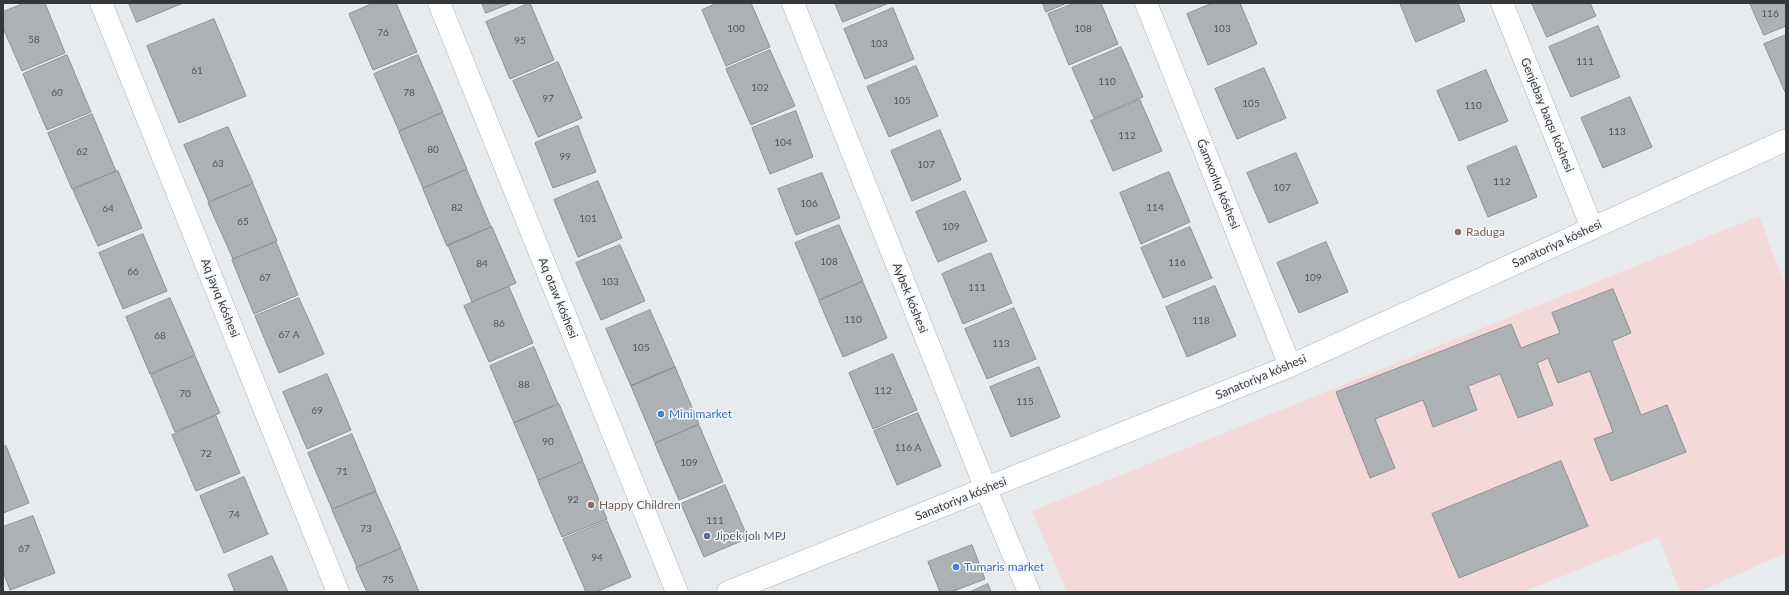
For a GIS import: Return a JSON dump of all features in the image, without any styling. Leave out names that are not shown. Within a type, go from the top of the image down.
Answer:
[{"type":"street","name":"Aq jayıq kóshesi","points":[[101,3],[338,592]]},
{"type":"street","name":"Aq otaw kóshesi","points":[[439,3],[677,592]]},
{"type":"street","name":"Aybek kóshesi","points":[[793,3],[986,489],[1029,592]]},
{"type":"street","name":"Ǵamxorlıq kóshesi","points":[[1146,3],[1290,366]]},
{"type":"street","name":"Genjebay baqsı kóshesi","points":[[1502,3],[1592,228]]},
{"type":"street","name":"Sanatoriya kóshesi","points":[[728,592],[1290,366],[1786,140]]},
{"type":"shaded area","points":[[1759,216],[1786,288],[1786,553],[1698,592],[1680,592],[1658,537],[1524,592],[1067,592],[1032,511]]},
{"type":"building","points":[[25,3],[45,3],[65,53],[22,71],[3,28],[3,12]]},
{"type":"building","points":[[129,3],[181,3],[181,4],[137,22]]},
{"type":"building","points":[[374,3],[396,3],[417,52],[373,70],[349,14]]},
{"type":"building","points":[[482,3],[511,3],[486,13]]},
{"type":"building","points":[[530,3],[554,60],[510,79],[486,22]]},
{"type":"building","points":[[718,3],[751,3],[770,47],[726,66],[702,10]]},
{"type":"building","points":[[835,3],[889,3],[843,22]]},
{"type":"building","points":[[1043,3],[1067,3],[1046,12]]},
{"type":"building","points":[[1075,3],[1101,3],[1118,44],[1069,65],[1048,14]]},
{"type":"building","points":[[1213,3],[1240,3],[1257,44],[1208,65],[1187,14]]},
{"type":"building","points":[[1400,3],[1458,3],[1465,21],[1416,42]]},
{"type":"building","points":[[1532,3],[1590,3],[1596,16],[1547,37]]},
{"type":"building","points":[[1750,3],[1786,3],[1786,26],[1764,35]]},
{"type":"building","points":[[893,8],[914,59],[865,79],[844,29]]},
{"type":"building","points":[[214,19],[246,96],[179,123],[147,46]]},
{"type":"building","points":[[1598,26],[1620,77],[1571,97],[1549,47]]},
{"type":"building","points":[[1786,35],[1786,94],[1764,44]]},
{"type":"building","points":[[1121,47],[1143,97],[1094,118],[1072,68]]},
{"type":"building","points":[[770,50],[795,106],[751,125],[726,69]]},
{"type":"building","points":[[67,55],[91,112],[47,130],[23,74]]},
{"type":"building","points":[[418,55],[443,112],[399,131],[374,74]]},
{"type":"building","points":[[558,62],[582,118],[538,137],[513,81]]},
{"type":"building","points":[[916,66],[938,116],[889,137],[867,87]]},
{"type":"building","points":[[1264,68],[1286,118],[1237,139],[1215,89]]},
{"type":"building","points":[[1486,70],[1508,121],[1459,141],[1437,91]]},
{"type":"building","points":[[1630,97],[1652,147],[1603,168],[1581,118]]},
{"type":"building","points":[[1140,100],[1162,151],[1113,171],[1091,121]]},
{"type":"building","points":[[796,111],[813,157],[770,174],[752,128]]},
{"type":"building","points":[[443,113],[467,169],[423,188],[399,132]]},
{"type":"building","points":[[92,114],[116,171],[72,189],[48,133]]},
{"type":"building","points":[[578,126],[596,172],[553,188],[535,143]]},
{"type":"building","points":[[228,127],[253,183],[209,202],[184,145]]},
{"type":"building","points":[[940,130],[961,180],[912,201],[891,151]]},
{"type":"building","points":[[1516,146],[1537,197],[1488,217],[1467,167]]},
{"type":"building","points":[[1296,153],[1318,203],[1269,223],[1247,173]]},
{"type":"building","points":[[467,170],[491,227],[447,246],[423,189]]},
{"type":"building","points":[[118,171],[142,228],[98,246],[73,190]]},
{"type":"building","points":[[1169,172],[1190,222],[1141,244],[1120,193]]},
{"type":"building","points":[[822,173],[840,218],[796,235],[778,189]]},
{"type":"building","points":[[598,181],[622,238],[578,257],[554,200]]},
{"type":"building","points":[[253,184],[277,241],[233,259],[208,203]]},
{"type":"building","points":[[965,191],[987,241],[938,262],[916,212]]},
{"type":"building","points":[[839,225],[863,281],[819,300],[795,243]]},
{"type":"building","points":[[492,227],[516,283],[472,302],[448,245]]},
{"type":"building","points":[[1190,227],[1212,278],[1163,298],[1141,248]]},
{"type":"building","points":[[143,234],[167,291],[123,309],[99,253]]},
{"type":"building","points":[[276,242],[298,295],[254,314],[232,260]]},
{"type":"building","points":[[1326,242],[1348,292],[1299,313],[1277,263]]},
{"type":"building","points":[[620,245],[645,301],[601,320],[576,263]]},
{"type":"building","points":[[991,253],[1012,303],[963,324],[942,274]]},
{"type":"building","points":[[863,282],[887,338],[843,357],[819,301]]},
{"type":"building","points":[[1215,286],[1236,336],[1187,357],[1166,307]]},
{"type":"building","points":[[509,287],[533,343],[489,362],[464,306]]},
{"type":"building","points":[[1613,289],[1631,333],[1612,341],[1641,415],[1667,405],[1686,452],[1611,481],[1594,439],[1613,432],[1590,371],[1558,383],[1548,358],[1537,363],[1553,405],[1518,418],[1500,374],[1468,386],[1477,410],[1433,427],[1423,400],[1375,419],[1395,468],[1370,478],[1336,392],[1511,324],[1521,348],[1560,333],[1552,313]]},
{"type":"building","points":[[170,298],[195,355],[150,374],[126,317]]},
{"type":"building","points":[[299,298],[324,354],[279,373],[255,316]]},
{"type":"building","points":[[1014,308],[1036,359],[987,379],[965,329]]},
{"type":"building","points":[[650,310],[675,367],[631,386],[606,329]]},
{"type":"building","points":[[534,347],[558,404],[514,423],[490,366]]},
{"type":"building","points":[[893,354],[917,410],[873,429],[849,373]]},
{"type":"building","points":[[195,356],[220,413],[175,432],[151,375]]},
{"type":"building","points":[[675,367],[699,424],[655,443],[631,386]]},
{"type":"building","points":[[1039,367],[1060,417],[1011,437],[990,387]]},
{"type":"building","points":[[327,374],[351,430],[307,449],[283,392]]},
{"type":"building","points":[[559,404],[583,461],[538,480],[514,423]]},
{"type":"building","points":[[918,413],[941,466],[897,485],[874,431]]},
{"type":"building","points":[[216,416],[240,473],[196,491],[172,435]]},
{"type":"building","points":[[699,425],[723,482],[679,500],[655,444]]},
{"type":"building","points":[[352,434],[376,491],[332,509],[308,453]]},
{"type":"building","points":[[6,446],[29,503],[3,513],[3,447]]},
{"type":"building","points":[[1561,461],[1588,526],[1459,578],[1432,514]]},
{"type":"building","points":[[583,462],[607,519],[562,537],[538,481]]},
{"type":"building","points":[[244,477],[268,534],[224,553],[200,496]]},
{"type":"building","points":[[725,485],[748,538],[704,557],[681,504]]},
{"type":"building","points":[[376,492],[401,548],[357,567],[332,510]]},
{"type":"building","points":[[33,516],[55,573],[10,590],[3,572],[3,527]]},
{"type":"building","points":[[607,521],[631,577],[596,592],[586,592],[563,539]]},
{"type":"building","points":[[972,545],[985,579],[951,592],[940,592],[928,562]]},
{"type":"building","points":[[401,549],[419,592],[367,592],[356,568]]},
{"type":"building","points":[[272,556],[288,592],[235,592],[228,575]]},
{"type":"building","points":[[988,584],[991,592],[970,592]]},
{"type":"place","name":"Raduga","points":[[1458,232]]},
{"type":"place","name":"Mini market","points":[[661,414]]},
{"type":"place","name":"Happy Children","points":[[591,505]]},
{"type":"place","name":"Jipek jolı MPJ","points":[[707,536]]},
{"type":"place","name":"Tumaris market","points":[[956,567]]}]
